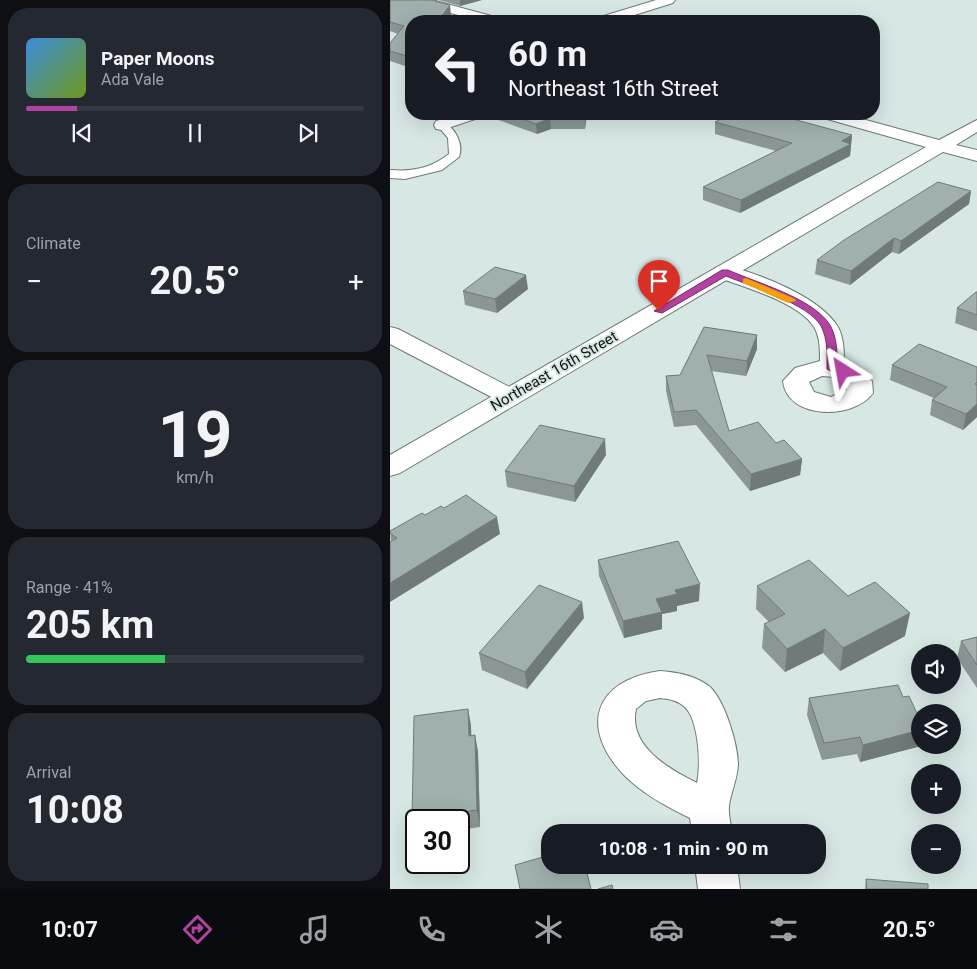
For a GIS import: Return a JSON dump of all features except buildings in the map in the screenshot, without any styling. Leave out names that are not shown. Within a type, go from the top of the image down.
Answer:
[{"type":"street","points":[[418,0],[472,15]]},
{"type":"street","points":[[621,15],[669,0]]},
{"type":"street","points":[[442,126],[458,120]]},
{"type":"street","points":[[848,120],[977,156]]},
{"type":"street","name":"Northeast 16th Street","points":[[390,467],[977,125]]},
{"type":"street","points":[[725,272],[801,304],[818,315],[826,327],[832,347],[832,369]]},
{"type":"street","points":[[390,334],[510,397]]},
{"type":"street","points":[[717,874],[719,889]]},
{"type":"lane","points":[[390,174],[406,174],[438,168],[454,155],[453,138],[442,126]]},
{"type":"slow traffic","points":[[746,281],[792,301]]},
{"type":"route","points":[[659,311],[725,272],[801,304],[818,315],[826,327],[832,347],[832,369],[843,371]]}]
